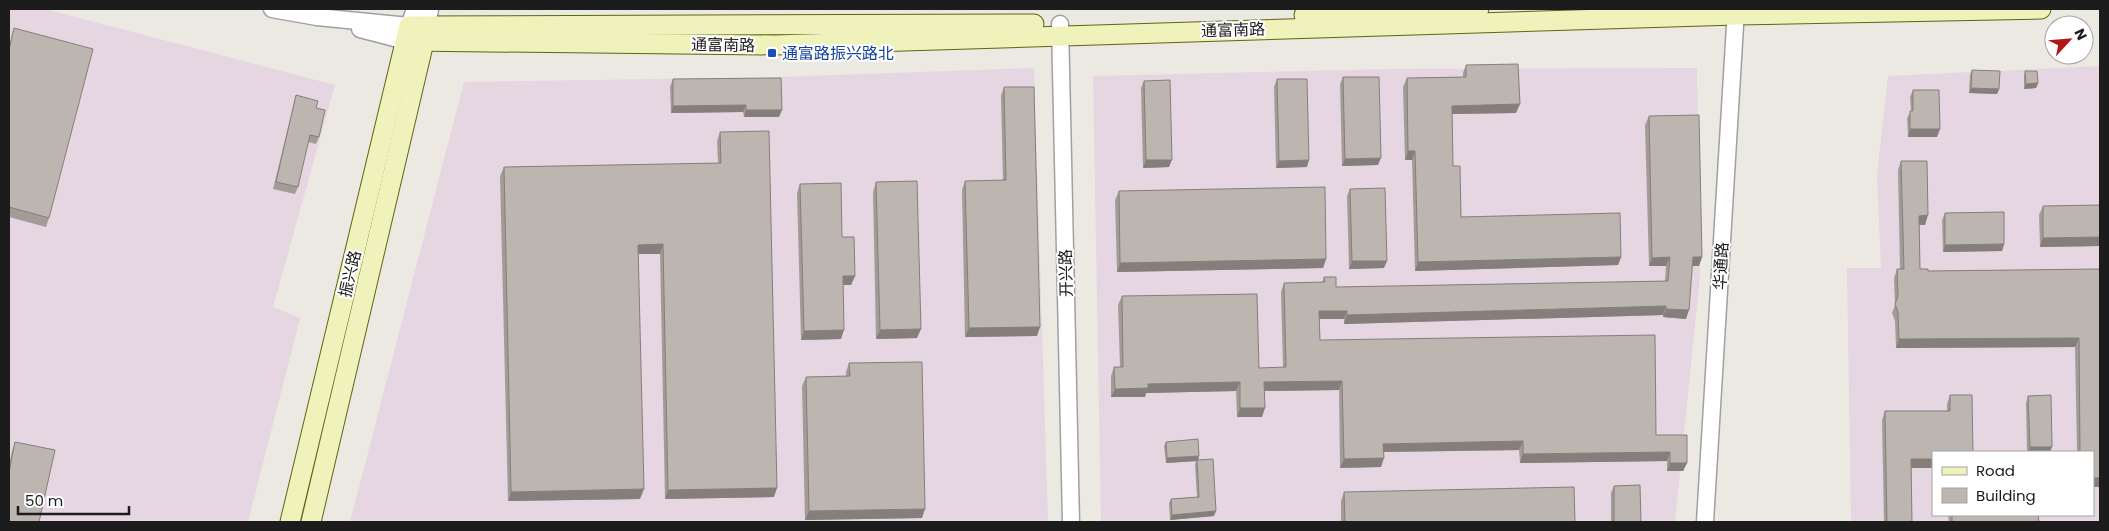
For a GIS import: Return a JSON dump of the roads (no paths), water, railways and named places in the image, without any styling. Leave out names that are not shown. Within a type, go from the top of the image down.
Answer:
[{"type":"main road","name":"通富南路","points":[[419,25],[775,46],[1479,9]]},
{"type":"main road","name":"通富南路","points":[[1060,30],[1736,12],[2041,9]]},
{"type":"main road","name":"振兴路","points":[[290,522],[419,25]]},
{"type":"main road","name":"振兴路","points":[[311,522],[419,25]]},
{"type":"street","name":"通富南路","points":[[272,9],[317,17],[419,25]]},
{"type":"street","name":"华通路","points":[[1705,522],[1736,12]]},
{"type":"street","name":"开兴路","points":[[1060,30],[1071,522]]},
{"type":"place","name":"通富路振兴路北","points":[[772,53]]}]
